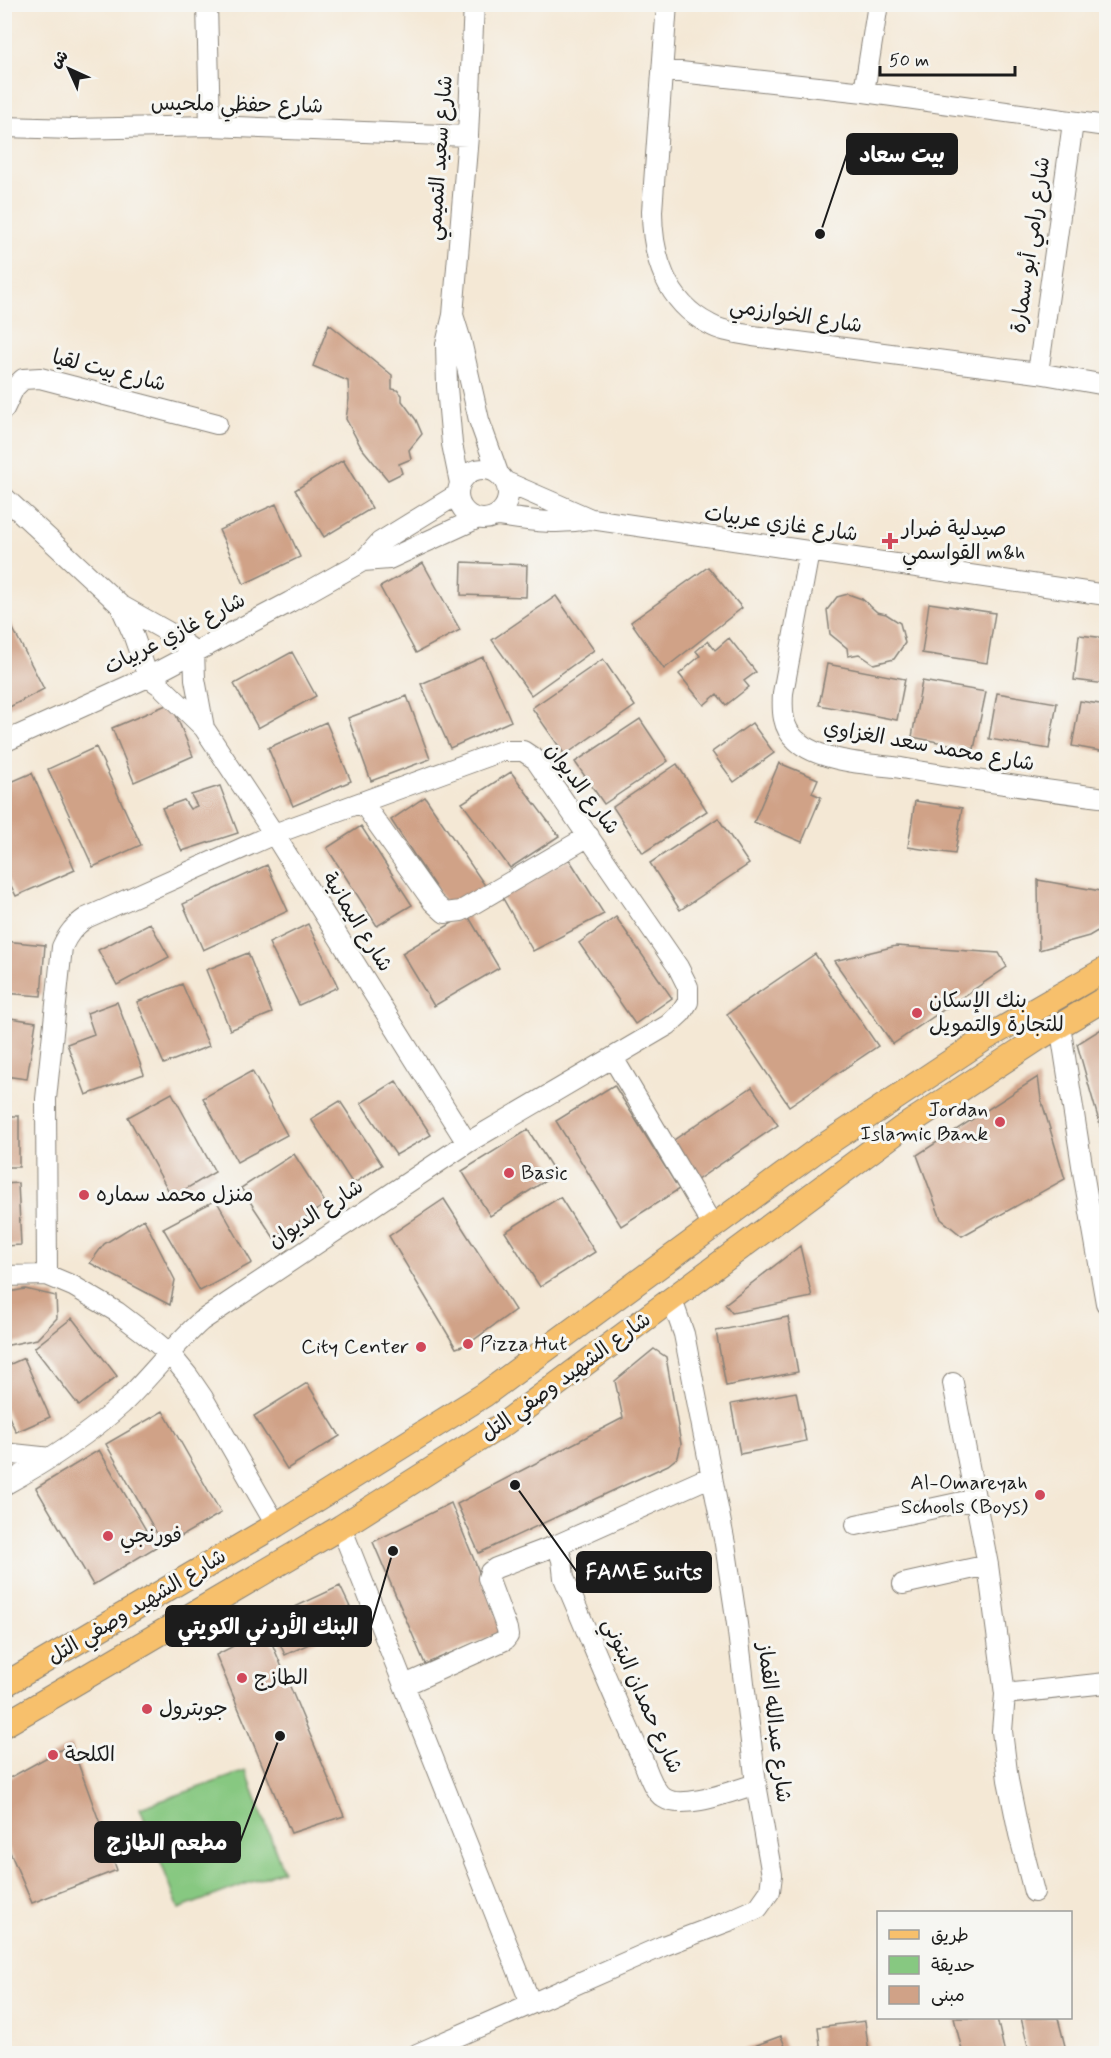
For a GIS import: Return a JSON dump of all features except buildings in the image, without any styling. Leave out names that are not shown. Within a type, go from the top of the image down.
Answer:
[{"type":"main road","name":"شارع الشهيد وصفي التل","points":[[4,1685],[276,1525],[484,1395],[712,1226],[889,1101],[1027,1013],[1107,969]]},
{"type":"main road","name":"شارع الشهيد وصفي التل","points":[[4,1725],[342,1527],[505,1424],[902,1128],[980,1075],[1107,998]]},
{"type":"street","points":[[207,4],[210,126]]},
{"type":"street","name":"شارع سعيد التميمي","points":[[459,489],[452,444],[446,344],[453,315],[468,136],[474,4]]},
{"type":"street","name":"شارع الخوارزمي","points":[[667,4],[652,237],[658,262],[668,285],[691,312],[717,328],[753,336],[1038,373],[1107,385]]},
{"type":"street","points":[[864,92],[878,4]]},
{"type":"street","points":[[662,70],[864,92],[1107,126]]},
{"type":"street","name":"شارع رامي أبو سمارة","points":[[1038,373],[1073,123]]},
{"type":"street","name":"شارع حفظي ملحيس","points":[[4,127],[73,129],[210,126],[468,136]]},
{"type":"street","name":"شارع سعيد التميمي","points":[[453,315],[479,420],[502,478]]},
{"type":"street","name":"شارع بيت لقيا","points":[[4,409],[14,388],[23,379],[40,378],[217,424]]},
{"type":"street","points":[[490,470],[502,478],[509,491],[508,501],[498,516],[487,520],[476,519],[466,514],[460,505],[459,489],[472,471],[490,470]]},
{"type":"street","name":"شارع غازي عربيات","points":[[502,478],[591,519],[1107,595]]},
{"type":"street","name":"شارع غازي عربيات","points":[[4,742],[148,677],[363,561],[380,542],[459,489]]},
{"type":"street","points":[[4,497],[120,605],[168,632],[194,651]]},
{"type":"street","name":"شارع غازي عربيات","points":[[498,516],[546,523],[591,519]]},
{"type":"street","name":"شارع غازي عربيات","points":[[363,561],[389,559],[476,519]]},
{"type":"street","name":"شارع محمد سعد الغزاوي","points":[[809,552],[783,693],[782,712],[787,729],[795,740],[814,752],[843,759],[1107,798]]},
{"type":"street","points":[[120,605],[148,677]]},
{"type":"street","name":"شارع اليمانية","points":[[194,651],[195,679],[204,728]]},
{"type":"street","name":"شارع اليمانية","points":[[148,677],[161,686],[204,728],[274,834],[467,1143]]},
{"type":"street","name":"شارع الديوان","points":[[4,1485],[51,1458],[120,1405],[170,1354],[182,1337],[201,1321],[467,1143],[668,1025],[681,1012],[688,1002],[688,987],[678,967],[535,759],[523,751],[502,751],[274,834],[86,918],[75,926],[63,947],[46,1099],[47,1275]]},
{"type":"street","points":[[362,802],[433,902],[445,913],[461,911],[589,836]]},
{"type":"street","points":[[1060,1025],[1084,1178],[1107,1303]]},
{"type":"street","points":[[613,1058],[712,1226]]},
{"type":"street","points":[[4,1276],[47,1275],[73,1286],[117,1312],[170,1354],[203,1398],[276,1525]]},
{"type":"street","name":"شارع عبدالله القماز","points":[[417,2054],[663,1946],[758,1908],[770,1891],[772,1875],[756,1784],[735,1613],[712,1476],[684,1334],[672,1300]]},
{"type":"street","points":[[953,1383],[976,1499],[1005,1694],[1002,1731],[1008,1780],[1034,1892]]},
{"type":"street","points":[[4,1453],[51,1458]]},
{"type":"street","points":[[405,1685],[505,1640],[508,1636],[507,1629],[488,1578],[490,1572],[557,1545],[712,1476]]},
{"type":"street","points":[[856,1525],[976,1499]]},
{"type":"street","points":[[342,1527],[531,2004]]},
{"type":"street","name":"شارع حمدان البتوني","points":[[557,1545],[569,1589],[624,1720],[663,1798],[674,1802],[691,1802],[756,1784]]},
{"type":"street","points":[[903,1584],[987,1565]]},
{"type":"street","points":[[1005,1694],[1107,1683]]},
{"type":"green space","points":[[246,1771],[283,1870],[179,1909],[140,1808]]},
{"type":"place","name":"بيت سعاد","points":[[820,234]]},
{"type":"place","name":"صيدلية ضرار القواسمي m&h","points":[[890,541]]},
{"type":"place","name":"بنك الإسكان للتجارة والتمويل","points":[[917,1013]]},
{"type":"place","name":"Jordan Islamic Bank","points":[[1000,1122]]},
{"type":"place","name":"Basic","points":[[509,1173]]},
{"type":"place","name":"منزل محمد سماره","points":[[84,1195]]},
{"type":"place","name":"Pizza Hut","points":[[468,1344]]},
{"type":"place","name":"City Center","points":[[421,1347]]},
{"type":"place","name":"FAME suits","points":[[515,1485]]},
{"type":"place","name":"Al-Omareyah Schools (Boys)","points":[[1040,1495]]},
{"type":"place","name":"فورنجي","points":[[108,1536]]},
{"type":"place","name":"البنك الأردني الكويتي","points":[[393,1551]]},
{"type":"place","name":"الطازج","points":[[242,1678]]},
{"type":"place","name":"جوبترول","points":[[147,1709]]},
{"type":"place","name":"مطعم الطازج","points":[[280,1736]]},
{"type":"place","name":"الكلحة","points":[[53,1755]]}]
